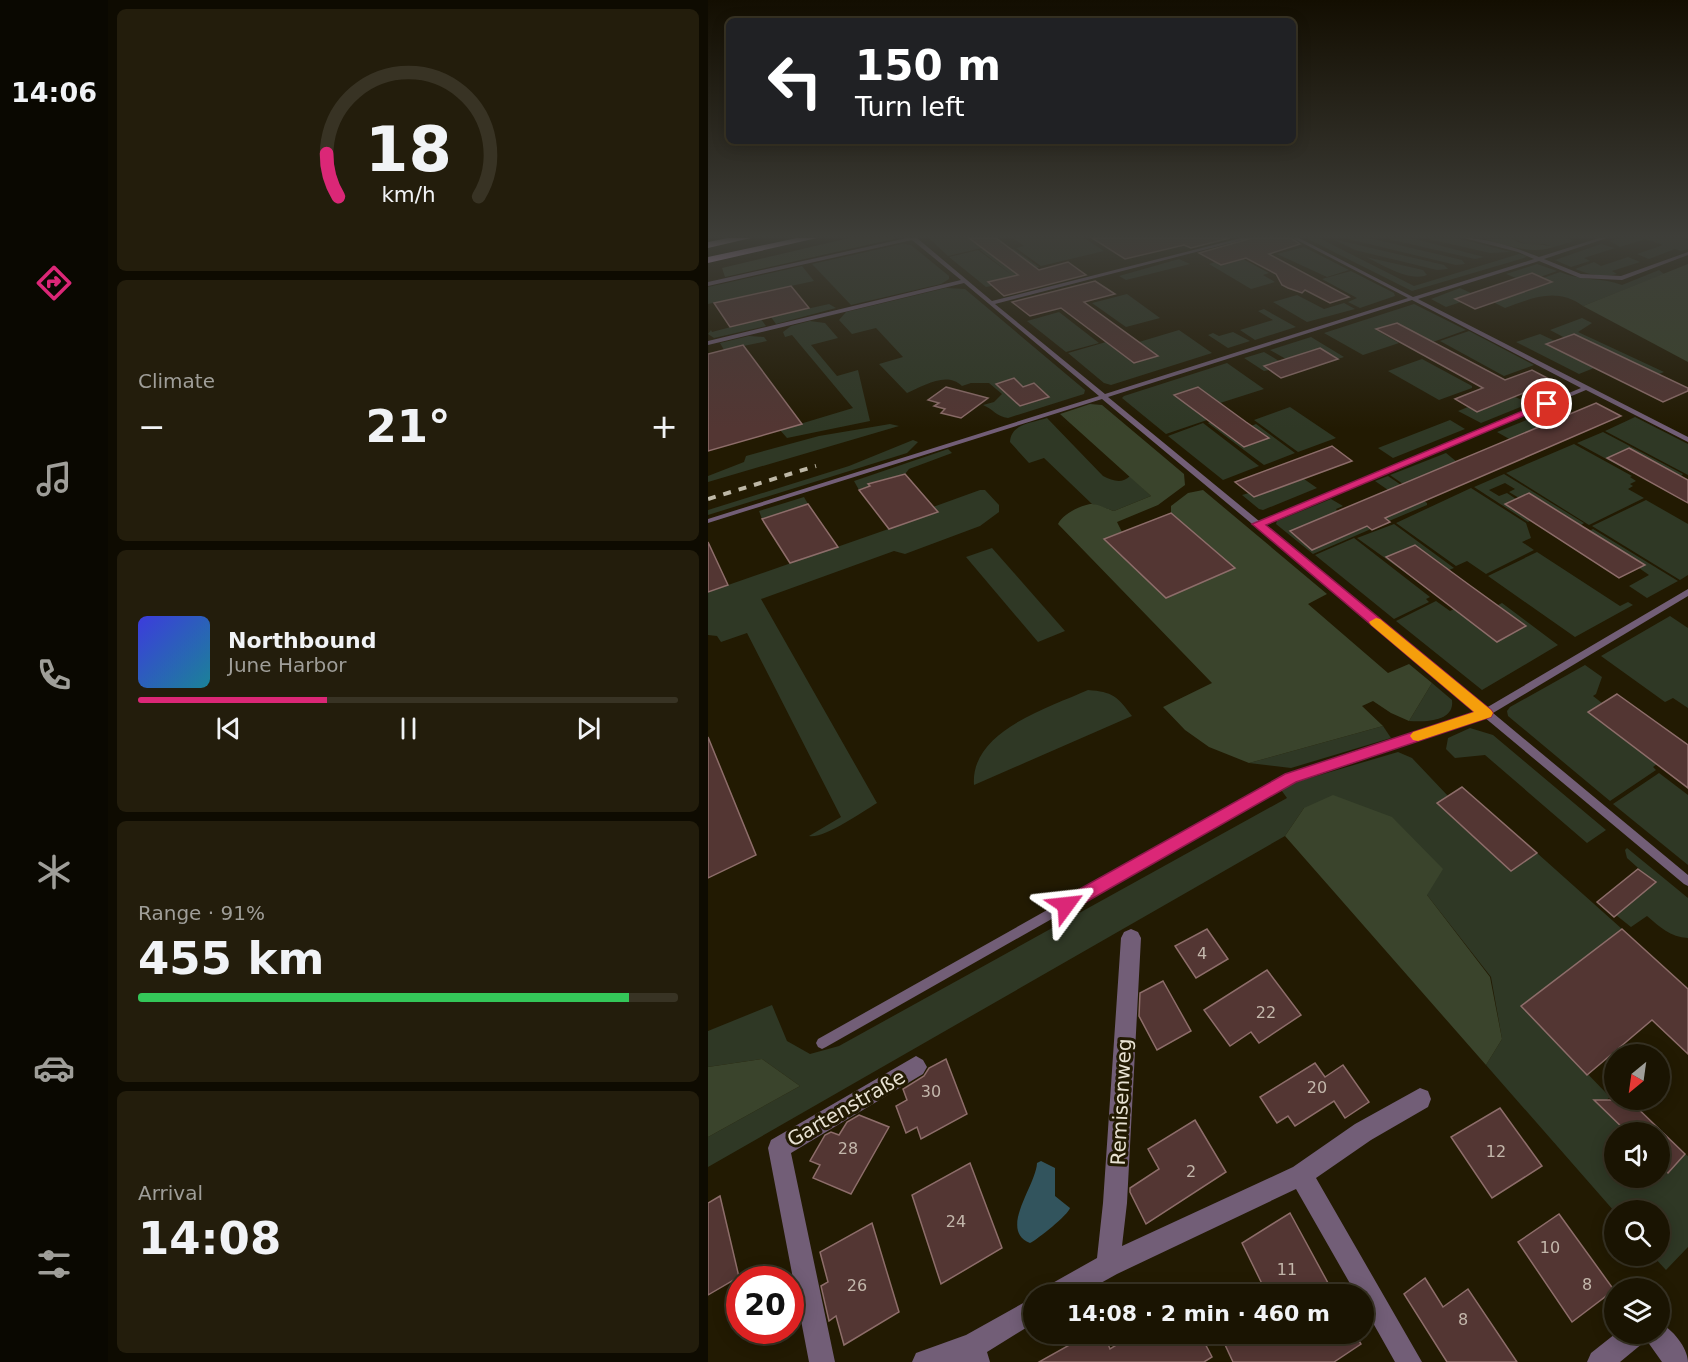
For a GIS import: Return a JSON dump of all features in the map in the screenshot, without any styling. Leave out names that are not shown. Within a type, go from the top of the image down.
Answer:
[{"type":"street","name":"Remisenweg","points":[[1108,1265],[1115,1203],[1131,938]]},
{"type":"street","name":"Gartenstraße","points":[[822,1362],[779,1148],[916,1067]]},
{"type":"street","points":[[1075,1284],[1108,1265],[1301,1176],[1363,1132],[1420,1099]]},
{"type":"street","points":[[1301,1176],[1410,1362]]},
{"type":"street","points":[[925,1362],[975,1354],[1023,1317]]},
{"type":"street","points":[[1600,1362],[1622,1344]]},
{"type":"street","points":[[1664,1344],[1679,1362]]},
{"type":"lane","points":[[708,343],[879,302]]},
{"type":"lane","points":[[991,303],[997,302]]},
{"type":"lane","points":[[708,520],[1400,302]]},
{"type":"lane","points":[[1418,302],[1688,440]]},
{"type":"lane","points":[[991,303],[1688,881]]},
{"type":"lane","points":[[1258,524],[1586,388]]},
{"type":"lane","points":[[822,1043],[1290,778],[1486,713],[1688,592]]},
{"type":"green space","points":[[848,302],[866,302],[851,305]]},
{"type":"green space","points":[[890,302],[980,302],[1085,390],[1084,394],[1008,418],[983,405],[994,402],[1002,394],[989,383],[971,383],[962,386],[956,382],[942,380],[907,393],[879,364],[903,357],[876,328],[852,334],[839,320],[846,312]]},
{"type":"green space","points":[[1137,302],[1160,318],[1126,327],[1092,303]]},
{"type":"green space","points":[[1273,302],[1310,302],[1324,309],[1344,303],[1355,309],[1307,322]]},
{"type":"green space","points":[[1349,302],[1379,302],[1360,308]]},
{"type":"green space","points":[[1436,302],[1461,302],[1446,307]]},
{"type":"green space","points":[[1494,302],[1524,302],[1505,308]]},
{"type":"green space","points":[[1576,302],[1594,302],[1583,306]]},
{"type":"green space","points":[[1594,302],[1688,302],[1688,362],[1583,306]]},
{"type":"green space","points":[[829,304],[836,308],[776,324],[771,317]]},
{"type":"green space","points":[[1414,304],[1466,330],[1433,342],[1397,323],[1376,330],[1399,343],[1363,355],[1324,333]]},
{"type":"green space","points":[[1264,309],[1296,327],[1255,340],[1240,330],[1273,320],[1258,311]]},
{"type":"green space","points":[[1059,312],[1099,343],[1066,352],[1027,321]]},
{"type":"green space","points":[[1582,318],[1592,323],[1578,332],[1664,372],[1659,374],[1574,334],[1565,338],[1550,330]]},
{"type":"green space","points":[[761,319],[766,326],[714,338],[708,334],[711,330],[712,332]]},
{"type":"green space","points":[[810,321],[825,323],[838,338],[811,345],[837,376],[858,370],[870,421],[787,438],[780,430],[853,408],[792,335],[785,337],[783,332],[791,326]]},
{"type":"green space","points":[[1179,330],[1212,353],[1111,385],[1104,383],[1068,353],[1106,342],[1135,363],[1158,356],[1139,342]]},
{"type":"green space","points":[[1469,331],[1534,365],[1504,376],[1440,341]]},
{"type":"green space","points":[[1233,332],[1250,341],[1228,348],[1208,335],[1213,333],[1219,336]]},
{"type":"green space","points":[[1540,334],[1555,341],[1547,345],[1594,368],[1579,374],[1516,342]]},
{"type":"green space","points":[[749,336],[764,337],[767,341],[724,350],[720,343]]},
{"type":"green space","points":[[1311,337],[1344,357],[1338,359],[1320,348],[1286,359],[1270,350]]},
{"type":"green space","points":[[1264,352],[1279,361],[1265,366],[1269,370],[1264,371],[1244,358]]},
{"type":"green space","points":[[1422,359],[1472,388],[1439,400],[1388,371]]},
{"type":"green space","points":[[1227,363],[1264,389],[1220,403],[1198,387],[1175,394],[1207,420],[1166,434],[1122,398],[1124,396]]},
{"type":"green space","points":[[1515,397],[1530,403],[1481,423],[1458,411],[1468,407],[1477,412]]},
{"type":"green space","points":[[1090,404],[1102,405],[1184,474],[1185,485],[1158,505],[1117,522],[1122,532],[1105,539],[1166,598],[1234,568],[1171,513],[1171,506],[1188,493],[1203,490],[1327,594],[1308,604],[1388,673],[1409,664],[1432,683],[1409,721],[1373,701],[1362,706],[1383,726],[1249,763],[1209,747],[1185,730],[1163,707],[1212,683],[1058,524],[1067,514],[1086,505],[1096,504],[1114,511],[1151,496],[1060,414]]},
{"type":"green space","points":[[1290,407],[1336,438],[1298,452],[1254,420]]},
{"type":"green space","points":[[1544,413],[1556,420],[1518,444],[1497,432]]},
{"type":"green space","points":[[1635,417],[1688,444],[1688,475],[1605,431]]},
{"type":"green space","points":[[1047,418],[1103,476],[1117,481],[1130,476],[1151,496],[1114,511],[1092,504],[1044,458],[1029,463],[1010,442],[1011,436],[1023,425]]},
{"type":"green space","points":[[1450,420],[1465,429],[1393,458],[1378,448]]},
{"type":"green space","points":[[1210,422],[1244,447],[1269,438],[1251,426],[1256,424],[1295,453],[1264,465],[1208,423]]},
{"type":"green space","points":[[1203,423],[1259,466],[1223,480],[1168,436]]},
{"type":"green space","points":[[890,424],[899,426],[708,482],[708,476],[744,462],[746,456],[819,436]]},
{"type":"green space","points":[[1603,432],[1683,474],[1681,476],[1629,448],[1607,458],[1636,474],[1634,474],[1577,443]]},
{"type":"green space","points":[[913,440],[918,442],[907,453],[708,515],[708,510],[849,466]]},
{"type":"green space","points":[[1574,444],[1632,476],[1630,477],[1636,481],[1630,484],[1633,486],[1628,489],[1644,498],[1589,525],[1506,473]]},
{"type":"green space","points":[[948,449],[952,453],[909,469],[905,474],[869,483],[870,486],[859,490],[854,481]]},
{"type":"green space","points":[[1446,453],[1457,462],[1413,491],[1390,475]]},
{"type":"green space","points":[[1504,474],[1584,523],[1581,525],[1530,493],[1519,498],[1509,492],[1515,489],[1505,483],[1489,490],[1499,496],[1507,493],[1516,499],[1505,504],[1530,521],[1528,522],[1474,487]]},
{"type":"green space","points":[[1388,476],[1427,505],[1389,521],[1385,518],[1388,490],[1375,481]]},
{"type":"green space","points":[[1304,479],[1317,488],[1263,510],[1242,495],[1249,493],[1254,497]]},
{"type":"green space","points":[[1471,488],[1526,523],[1531,538],[1522,542],[1534,550],[1486,574],[1467,561],[1456,566],[1396,523]]},
{"type":"green space","points":[[985,490],[999,505],[999,512],[980,526],[905,554],[894,551],[761,599],[877,803],[833,829],[816,836],[809,836],[841,817],[747,633],[721,642],[717,636],[708,635],[708,592],[937,512],[933,507]]},
{"type":"green space","points":[[804,497],[808,504],[762,519],[759,511]]},
{"type":"green space","points":[[1331,499],[1343,506],[1291,532],[1312,550],[1367,526],[1371,529],[1313,554],[1276,524],[1277,521]]},
{"type":"green space","points":[[1646,500],[1688,524],[1688,575],[1680,580],[1592,526]]},
{"type":"green space","points":[[1394,524],[1454,568],[1449,570],[1415,545],[1387,557],[1435,594],[1357,538]]},
{"type":"green space","points":[[1593,529],[1678,581],[1647,598],[1629,586],[1649,575],[1639,568],[1644,564],[1589,531]]},
{"type":"green space","points":[[1354,538],[1430,597],[1426,599],[1429,602],[1394,619],[1315,555]]},
{"type":"green space","points":[[992,548],[1065,631],[1038,642],[966,557]]},
{"type":"green space","points":[[1537,552],[1620,606],[1628,602],[1633,605],[1575,637],[1488,576]]},
{"type":"green space","points":[[1436,601],[1450,611],[1454,609],[1497,642],[1526,626],[1498,605],[1502,603],[1558,645],[1482,690],[1396,621]]},
{"type":"green space","points":[[1670,616],[1688,628],[1688,708],[1673,698],[1665,702],[1601,656]]},
{"type":"green space","points":[[1585,665],[1602,677],[1596,694],[1593,696],[1602,703],[1588,712],[1657,764],[1653,767],[1656,770],[1610,801],[1508,716],[1507,711],[1510,707]]},
{"type":"green space","points":[[1432,683],[1452,700],[1449,713],[1437,719],[1409,721]]},
{"type":"green space","points":[[1088,690],[1114,696],[1132,716],[974,785],[976,766],[984,750],[998,736],[1033,714]]},
{"type":"green space","points":[[1383,726],[1391,738],[1291,768],[1249,763]]},
{"type":"green space","points":[[1470,728],[1493,735],[1606,830],[1587,843],[1485,755],[1455,758],[1446,749],[1448,738]]},
{"type":"green space","points":[[1398,752],[1412,758],[1448,796],[1437,804],[1511,871],[1537,853],[1622,929],[1522,1006],[1604,1091],[1604,1102],[1600,1106],[1617,1122],[1604,1122],[1604,1188],[1670,1188],[1670,1171],[1685,1154],[1688,1156],[1688,1247],[1670,1266],[1670,1200],[1604,1200],[1486,1065],[1502,1039],[1491,977],[1427,895],[1304,808],[1285,836],[708,1167],[708,1137],[800,1086],[762,1059],[708,1067],[708,1031],[772,1005],[787,1041],[810,1054],[839,1046],[1287,798],[1279,787]]},
{"type":"green space","points":[[1659,773],[1688,795],[1688,865],[1613,804]]},
{"type":"green space","points":[[1333,795],[1392,817],[1443,869],[1427,895],[1490,977],[1502,1039],[1486,1065],[1285,836],[1304,808]]},
{"type":"green space","points":[[1627,848],[1688,898],[1688,938],[1671,934],[1647,916],[1631,927],[1616,915],[1655,883],[1627,858],[1625,850]]},
{"type":"green space","points":[[762,1059],[800,1086],[708,1137],[708,1067]]},
{"type":"water","points":[[1041,1161],[1055,1168],[1055,1196],[1070,1208],[1052,1227],[1030,1243],[1021,1237],[1017,1228],[1018,1218],[1037,1163]]},
{"type":"building","points":[[804,302],[809,308],[730,327],[714,303]]},
{"type":"building","points":[[1012,302],[1086,302],[1158,356],[1134,363],[1061,308],[1030,316]]},
{"type":"building","points":[[1460,302],[1496,302],[1475,309]]},
{"type":"building","points":[[1397,323],[1505,380],[1532,370],[1553,381],[1477,412],[1455,399],[1483,388],[1376,329]]},
{"type":"building","points":[[1574,334],[1688,388],[1688,391],[1663,402],[1546,344]]},
{"type":"building","points":[[743,345],[802,424],[708,451],[708,354]]},
{"type":"building","points":[[1320,348],[1338,359],[1281,378],[1264,366]]},
{"type":"building","points":[[1014,378],[1023,387],[1034,383],[1049,397],[1020,406],[996,384]]},
{"type":"building","points":[[946,387],[988,398],[961,418],[941,413],[945,409],[934,406],[939,403],[928,400]]},
{"type":"building","points":[[1198,387],[1269,438],[1244,447],[1174,395]]},
{"type":"building","points":[[1596,403],[1621,416],[1385,518],[1390,522],[1372,530],[1367,526],[1312,550],[1290,531]]},
{"type":"building","points":[[1332,446],[1352,461],[1254,497],[1235,482]]},
{"type":"building","points":[[1629,448],[1688,480],[1688,503],[1607,458]]},
{"type":"building","points":[[905,474],[938,512],[889,529],[859,490],[870,486],[868,484]]},
{"type":"building","points":[[1529,493],[1645,565],[1619,578],[1505,504]]},
{"type":"building","points":[[808,504],[838,547],[790,563],[762,519]]},
{"type":"building","points":[[1171,513],[1235,568],[1166,598],[1104,539]]},
{"type":"building","points":[[708,542],[728,585],[708,592]]},
{"type":"building","points":[[1415,545],[1526,626],[1497,642],[1386,557]]},
{"type":"building","points":[[1617,694],[1688,745],[1688,788],[1588,712]]},
{"type":"building","points":[[708,737],[756,855],[708,878]]},
{"type":"building","points":[[1462,787],[1537,853],[1511,871],[1437,803]]},
{"type":"building","points":[[1638,869],[1656,882],[1614,917],[1597,902]]},
{"type":"building","points":[[1207,929],[1228,959],[1196,978],[1175,946]]},
{"type":"building","points":[[1622,929],[1688,989],[1688,1054],[1652,1020],[1624,1044],[1604,1044],[1604,1061],[1587,1075],[1521,1006]]},
{"type":"building","points":[[1267,970],[1301,1015],[1259,1043],[1251,1032],[1230,1046],[1204,1010]]},
{"type":"building","points":[[1163,981],[1191,1031],[1157,1050],[1139,1016],[1140,993]]},
{"type":"building","points":[[946,1059],[967,1114],[921,1139],[917,1127],[906,1133],[896,1106],[907,1100],[903,1089],[924,1076],[929,1068]]},
{"type":"building","points":[[1315,1063],[1325,1077],[1343,1065],[1369,1102],[1345,1118],[1334,1101],[1295,1126],[1288,1116],[1277,1123],[1260,1097]]},
{"type":"building","points":[[1594,1100],[1604,1100],[1604,1110]]},
{"type":"building","points":[[1500,1108],[1542,1166],[1492,1198],[1451,1137]]},
{"type":"building","points":[[1604,1110],[1639,1110],[1652,1122],[1617,1122]]},
{"type":"building","points":[[859,1115],[889,1127],[851,1194],[813,1178],[820,1165],[810,1161],[825,1135],[831,1132],[839,1135],[847,1122]]},
{"type":"building","points":[[1195,1120],[1226,1172],[1146,1224],[1130,1188],[1159,1169],[1148,1149]]},
{"type":"building","points":[[1670,1140],[1685,1154],[1670,1171]]},
{"type":"building","points":[[970,1163],[1002,1248],[941,1284],[912,1195]]},
{"type":"building","points":[[720,1196],[736,1266],[726,1266],[726,1285],[708,1295],[708,1203]]},
{"type":"building","points":[[1290,1213],[1329,1284],[1262,1284],[1242,1243]]},
{"type":"building","points":[[1559,1214],[1605,1278],[1604,1298],[1572,1322],[1518,1242]]},
{"type":"building","points":[[872,1223],[899,1312],[844,1345],[836,1316],[829,1321],[821,1286],[828,1282],[820,1252]]},
{"type":"building","points":[[1425,1278],[1443,1307],[1468,1289],[1517,1362],[1447,1362],[1404,1294]]},
{"type":"building","points":[[1071,1344],[1108,1344],[1110,1349],[1118,1344],[1205,1344],[1212,1357],[1204,1362],[1039,1362]]},
{"type":"building","points":[[1225,1344],[1361,1344],[1334,1362],[1233,1362]]},
{"type":"railway","points":[[708,499],[816,466]]},
{"type":"slow traffic","points":[[1376,622],[1486,713],[1418,736]]},
{"type":"route","points":[[1066,905],[1290,778],[1486,713],[1258,524],[1547,404]]}]
